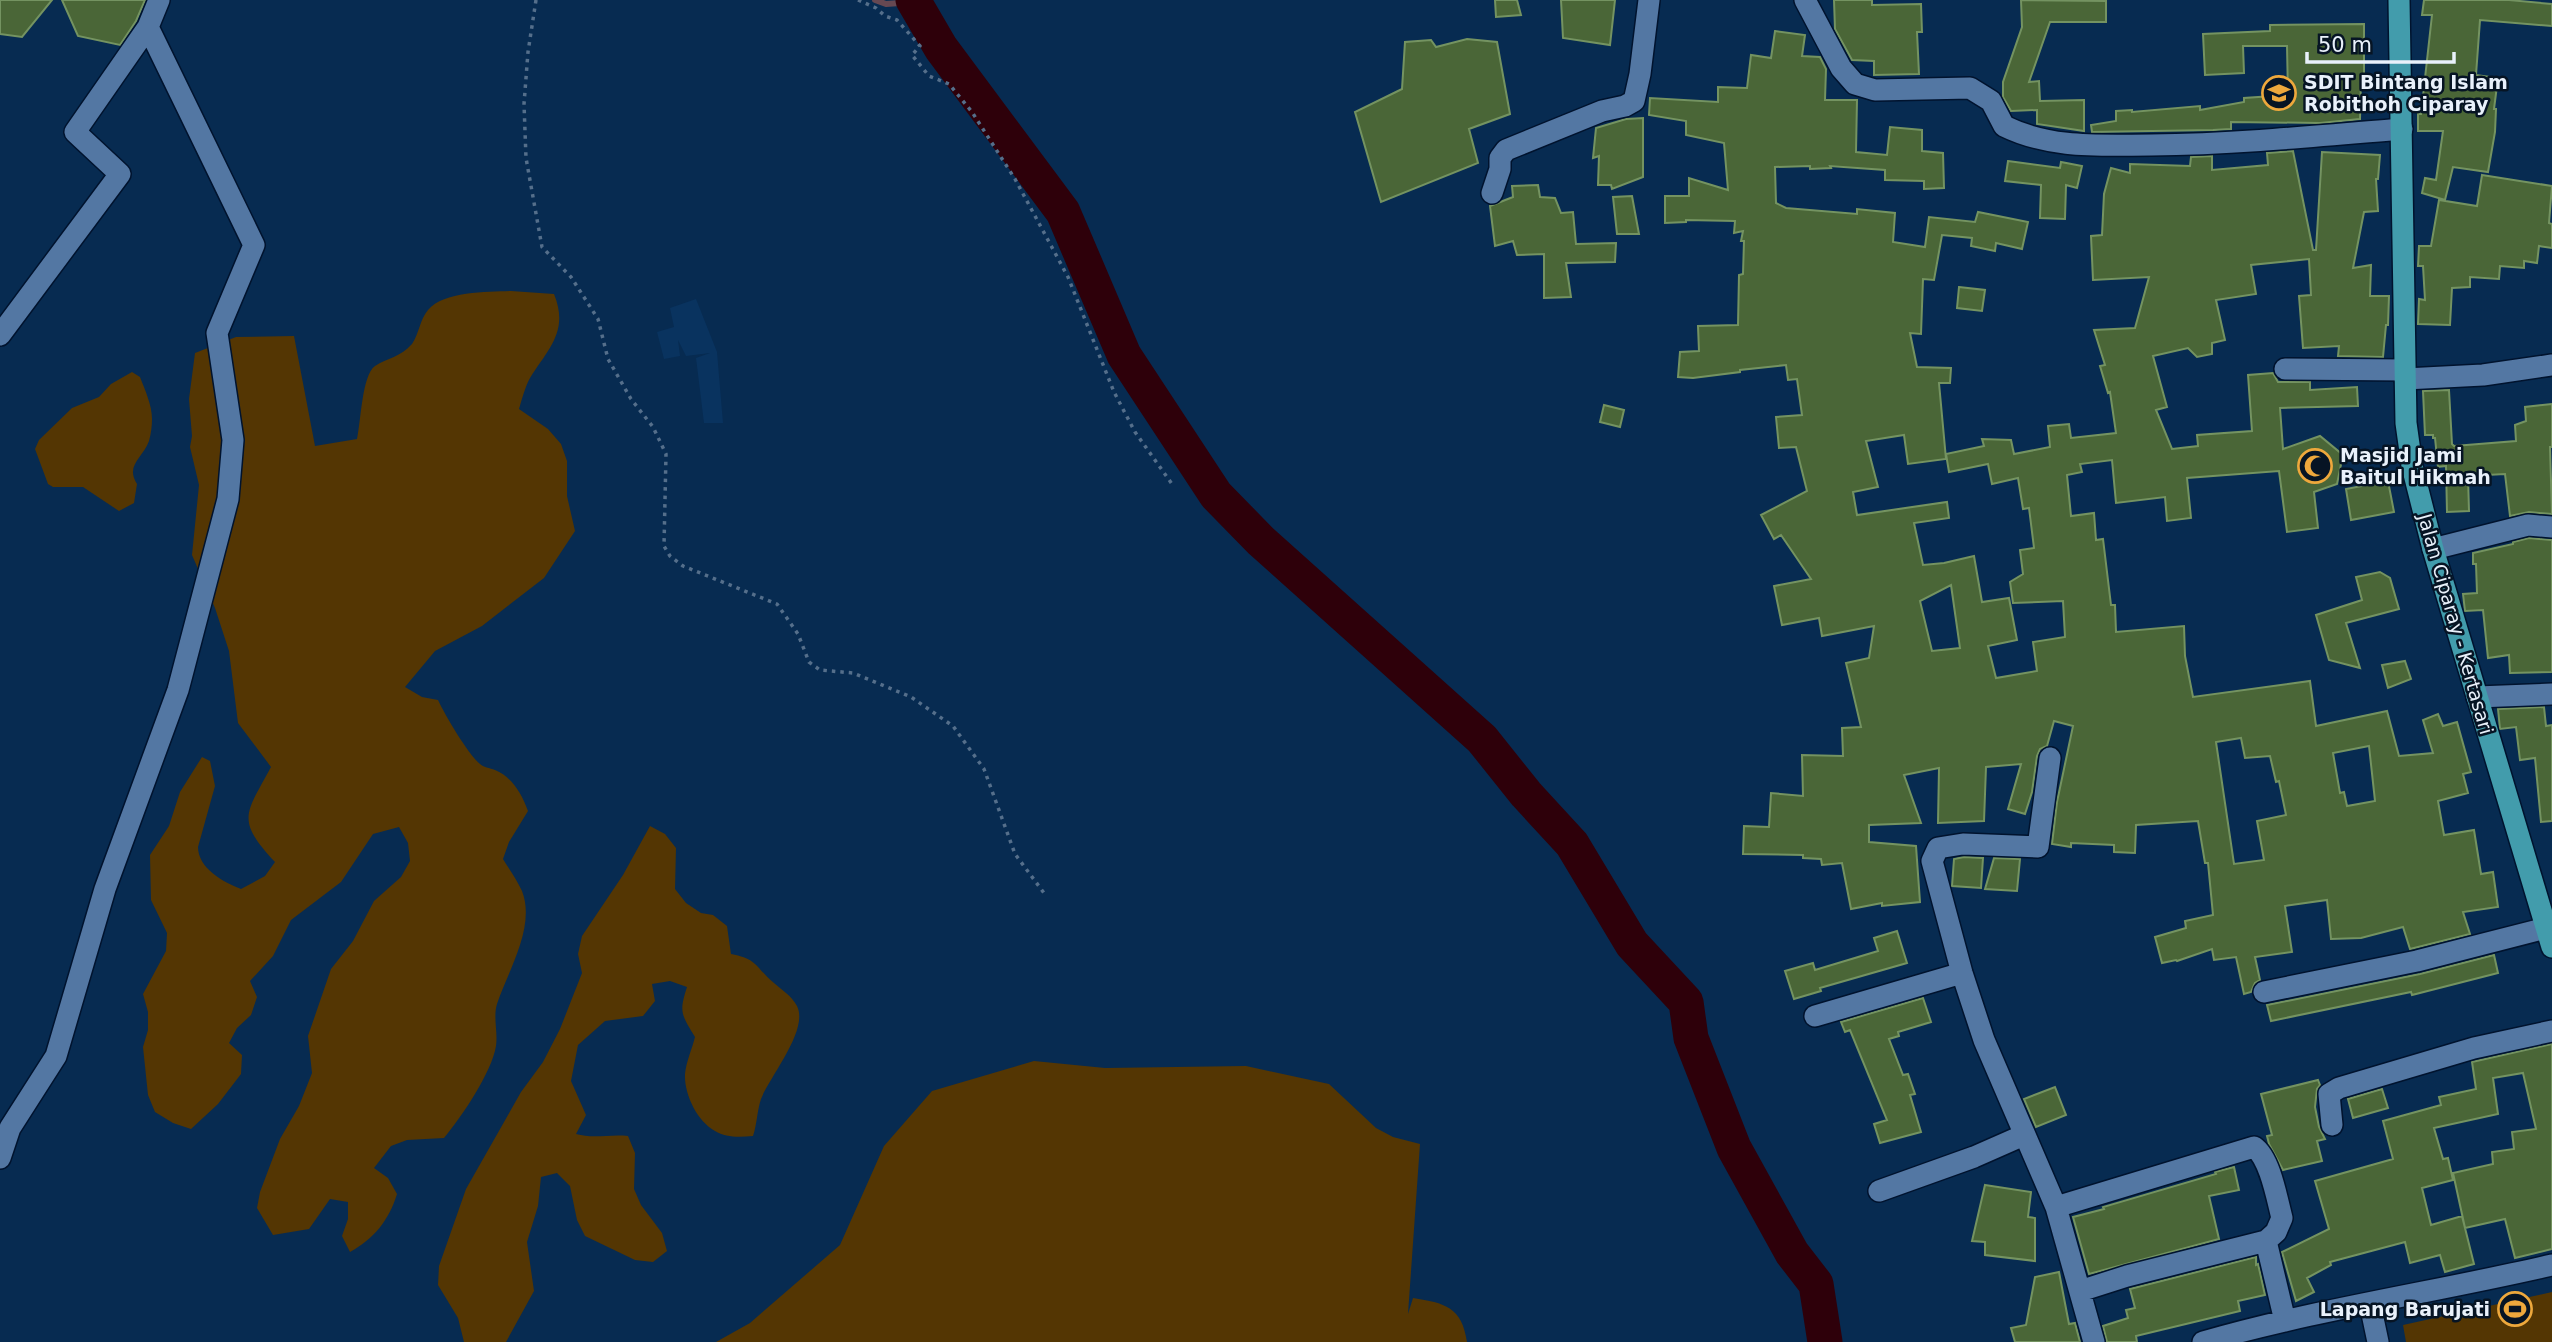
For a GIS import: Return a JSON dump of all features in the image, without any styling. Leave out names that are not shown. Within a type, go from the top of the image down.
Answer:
[{"type":"main road","name":"Jalan Ciparay - Kertasari","points":[[2399,0],[2405,374],[2409,445],[2433,549],[2549,937]]},
{"type":"street","points":[[0,335],[120,174],[75,132],[148,27],[159,0]]},
{"type":"street","points":[[1492,193],[1500,169],[1500,158],[1506,150],[1602,111],[1625,106],[1634,100],[1649,0]]},
{"type":"street","points":[[1805,0],[1841,68],[1855,84],[1875,90],[1970,88],[1991,101],[2004,126],[2020,134],[2047,141],[2067,145],[2220,144],[2402,129]]},
{"type":"street","points":[[0,1158],[10,1128],[56,1056],[105,889],[178,690],[228,499],[233,440],[217,333],[254,245],[148,27]]},
{"type":"street","points":[[2285,369],[2483,375],[2552,365]]},
{"type":"street","points":[[2433,549],[2528,525],[2552,527]]},
{"type":"street","points":[[2477,697],[2552,694]]},
{"type":"street","points":[[2050,758],[2038,847],[1963,844],[1938,848],[1932,861],[1962,973],[1984,1040],[2056,1207],[2094,1342]]},
{"type":"street","points":[[2264,992],[2549,937]]},
{"type":"street","points":[[1815,1016],[1962,973]]},
{"type":"street","points":[[2332,1125],[2329,1094],[2339,1088],[2474,1048],[2552,1031]]},
{"type":"street","points":[[1879,1191],[1974,1157],[2024,1135]]},
{"type":"street","points":[[2056,1207],[2253,1147],[2263,1156],[2283,1218],[2276,1233],[2266,1241],[2151,1269],[2080,1291]]},
{"type":"street","points":[[2266,1241],[2285,1321]]},
{"type":"street","points":[[2203,1342],[2285,1321],[2552,1265]]},
{"type":"street","points":[[2370,1304],[2378,1342]]},
{"type":"path","points":[[536,0],[528,51],[524,104],[526,158],[542,247],[571,277],[598,319],[608,359],[631,399],[653,428],[666,454],[664,545],[670,556],[683,566],[777,604],[798,634],[809,662],[820,670],[853,673],[911,697],[953,726],[984,769],[1016,854],[1044,893]]},
{"type":"path","points":[[858,0],[897,20],[920,46],[912,55],[929,76],[949,84],[972,111],[1015,179],[1068,277],[1114,392],[1135,432],[1172,484]]},
{"type":"shaded area","points":[[511,291],[554,294],[558,307],[559,319],[555,339],[528,382],[519,409],[548,429],[561,444],[567,461],[567,496],[575,531],[544,578],[482,626],[435,651],[405,687],[422,697],[438,700],[475,759],[481,765],[506,777],[523,798],[528,811],[509,842],[503,859],[522,891],[526,919],[519,949],[497,1004],[496,1046],[489,1069],[467,1107],[444,1138],[407,1140],[391,1146],[374,1168],[388,1178],[397,1194],[385,1220],[373,1235],[350,1252],[342,1236],[348,1219],[348,1202],[330,1199],[309,1229],[273,1235],[257,1208],[260,1192],[280,1139],[299,1106],[312,1073],[308,1036],[331,969],[353,941],[374,901],[401,877],[410,861],[408,843],[399,827],[373,834],[341,882],[291,920],[273,956],[250,981],[257,997],[251,1015],[237,1028],[229,1043],[242,1055],[241,1074],[218,1104],[191,1129],[173,1123],[155,1112],[148,1095],[143,1047],[148,1030],[148,1012],[143,994],[166,951],[167,933],[151,900],[150,855],[169,826],[180,792],[202,757],[210,761],[215,786],[198,847],[202,861],[219,878],[241,889],[265,876],[275,862],[254,836],[249,816],[255,796],[271,767],[238,723],[229,651],[215,608],[192,555],[199,485],[190,447],[192,436],[189,399],[195,353],[236,337],[294,336],[315,446],[357,439],[365,388],[371,371],[412,344],[428,310],[444,299],[455,296]]},
{"type":"shaded area","points":[[696,299],[717,352],[723,423],[704,423],[696,358],[710,353],[686,356],[678,340],[680,356],[664,359],[657,332],[674,327],[670,308]]},
{"type":"shaded area","points":[[132,372],[140,377],[150,403],[152,419],[149,441],[134,467],[137,484],[134,503],[119,511],[83,487],[53,487],[48,484],[35,449],[39,440],[72,408],[99,397],[111,384]]},
{"type":"shaded area","points":[[650,826],[665,834],[676,848],[675,889],[686,903],[701,913],[713,915],[727,926],[731,954],[756,964],[795,1002],[799,1016],[798,1027],[787,1053],[761,1099],[753,1136],[743,1137],[715,1131],[697,1114],[689,1098],[685,1074],[695,1037],[683,1013],[687,987],[670,981],[652,984],[655,1001],[643,1016],[605,1021],[578,1045],[571,1081],[586,1115],[576,1134],[628,1136],[635,1153],[634,1189],[641,1205],[662,1233],[667,1251],[653,1262],[635,1260],[585,1236],[577,1220],[570,1186],[557,1173],[541,1177],[538,1206],[527,1242],[534,1291],[506,1342],[464,1342],[458,1318],[438,1285],[439,1266],[466,1189],[560,1029],[582,973],[578,954],[582,936],[623,875]]},
{"type":"shaded area","points":[[1034,1061],[1105,1068],[1246,1066],[1329,1084],[1376,1128],[1393,1137],[1420,1144],[1408,1314],[1413,1298],[1443,1305],[1461,1321],[1467,1342],[716,1342],[750,1323],[840,1245],[884,1146],[932,1091]]},
{"type":"shaded area","name":"Lapang Barujati","points":[[2552,1292],[2552,1342],[2406,1342],[2403,1325]]},
{"type":"building","points":[[0,0],[52,0],[22,37],[0,34]]},
{"type":"building","points":[[62,0],[145,0],[136,21],[120,45],[78,36]]},
{"type":"building","points":[[1495,0],[1517,0],[1521,15],[1496,17]]},
{"type":"building","points":[[1561,0],[1615,0],[1610,45],[1563,38]]},
{"type":"building","points":[[1834,0],[1872,0],[1872,5],[1921,4],[1922,32],[1917,32],[1919,74],[1874,75],[1874,61],[1852,60],[1835,29]]},
{"type":"building","points":[[2021,0],[2106,1],[2106,22],[2050,22],[2029,82],[2039,81],[2040,101],[2084,100],[2084,131],[2037,124],[2037,110],[2011,111],[2003,97],[2003,82],[2022,27]]},
{"type":"building","points":[[2424,0],[2509,0],[2552,4],[2552,26],[2480,20],[2476,75],[2498,78],[2494,109],[2495,132],[2488,172],[2453,167],[2445,200],[2422,193],[2425,178],[2436,180],[2443,131],[2418,131],[2432,15],[2422,15]]},
{"type":"building","points":[[2364,24],[2364,80],[2361,80],[2360,119],[2320,123],[2231,122],[2231,129],[2213,130],[2092,132],[2091,125],[2116,121],[2116,111],[2200,106],[2200,110],[2244,102],[2244,98],[2288,95],[2287,46],[2243,46],[2244,73],[2205,75],[2203,34],[2270,31],[2270,25]]},
{"type":"building","points":[[1775,31],[1805,35],[1802,56],[1820,57],[1826,69],[1825,100],[1857,100],[1856,152],[1887,155],[1890,127],[1922,130],[1922,151],[1943,153],[1944,188],[1924,189],[1924,181],[1885,180],[1885,170],[1830,166],[1831,168],[1810,169],[1810,166],[1775,167],[1776,203],[1786,208],[1857,214],[1857,209],[1895,213],[1893,242],[1925,247],[1929,217],[1975,222],[1978,212],[2028,222],[2022,249],[1996,243],[1995,251],[1971,246],[1972,238],[1942,235],[1934,280],[1923,279],[1921,334],[1910,333],[1917,367],[1951,368],[1950,383],[1939,383],[1946,459],[1908,464],[1904,435],[1866,441],[1878,487],[1853,492],[1857,515],[1947,502],[1949,518],[1914,523],[1923,565],[1974,556],[1982,602],[2009,598],[2017,640],[1988,646],[1996,678],[2037,671],[2033,642],[2065,637],[2063,601],[2013,603],[2010,582],[2023,574],[2020,550],[2034,548],[2029,508],[2023,509],[2018,478],[1992,484],[1988,464],[1949,472],[1946,454],[1984,446],[1982,439],[2011,440],[2014,454],[2050,447],[2048,426],[2069,424],[2071,438],[2116,433],[2110,392],[2108,393],[2100,366],[2105,365],[2094,330],[2135,328],[2149,277],[2093,280],[2091,236],[2102,235],[2104,194],[2111,168],[2130,173],[2130,164],[2190,166],[2191,157],[2212,156],[2212,170],[2268,165],[2267,153],[2293,151],[2313,250],[2316,250],[2322,152],[2380,155],[2376,179],[2378,211],[2364,212],[2353,268],[2371,265],[2370,296],[2389,296],[2383,357],[2338,356],[2339,346],[2303,348],[2299,296],[2311,295],[2309,259],[2251,265],[2256,294],[2216,300],[2225,340],[2212,343],[2212,354],[2197,357],[2188,348],[2153,356],[2167,407],[2156,410],[2172,449],[2198,446],[2197,435],[2252,431],[2248,375],[2273,373],[2278,382],[2310,382],[2310,390],[2357,387],[2358,406],[2280,408],[2283,449],[2320,436],[2343,455],[2337,484],[2314,492],[2318,528],[2287,532],[2279,471],[2187,478],[2191,518],[2167,521],[2165,497],[2116,503],[2112,460],[2080,464],[2082,472],[2067,475],[2071,516],[2094,513],[2096,540],[2103,539],[2111,605],[2115,605],[2116,632],[2184,626],[2185,656],[2193,697],[2310,681],[2316,726],[2387,711],[2399,756],[2433,753],[2423,720],[2438,714],[2443,726],[2457,722],[2471,772],[2463,774],[2468,793],[2438,801],[2444,835],[2474,830],[2481,874],[2493,872],[2498,907],[2463,912],[2470,934],[2410,949],[2403,927],[2361,938],[2331,939],[2327,900],[2285,906],[2292,952],[2255,957],[2260,980],[2255,983],[2251,992],[2244,994],[2236,957],[2214,960],[2212,949],[2177,961],[2162,963],[2155,937],[2186,928],[2185,921],[2213,915],[2208,863],[2205,863],[2198,821],[2136,825],[2135,853],[2114,852],[2114,845],[2071,843],[2071,847],[2052,844],[2057,802],[2073,726],[2054,721],[2047,746],[2040,749],[2037,756],[2032,792],[2025,814],[2008,809],[2021,764],[1986,767],[1984,821],[1938,823],[1939,768],[1904,775],[1921,823],[1869,825],[1869,842],[1916,846],[1920,902],[1882,906],[1882,903],[1851,909],[1842,863],[1822,865],[1821,859],[1803,858],[1803,855],[1743,854],[1744,826],[1769,827],[1771,793],[1803,796],[1802,755],[1843,756],[1842,728],[1861,727],[1846,663],[1869,658],[1874,626],[1822,636],[1819,618],[1782,625],[1774,586],[1811,579],[1781,535],[1774,539],[1761,515],[1807,491],[1796,447],[1779,448],[1776,417],[1802,415],[1797,379],[1788,380],[1786,365],[1693,378],[1678,377],[1680,352],[1699,351],[1698,326],[1738,325],[1739,275],[1743,274],[1743,231],[1734,233],[1735,221],[1686,220],[1665,223],[1665,196],[1689,196],[1689,178],[1728,190],[1724,143],[1686,135],[1686,121],[1649,115],[1650,98],[1718,102],[1718,87],[1747,88],[1751,55],[1771,58]],"holes":[[[1951,585],[1960,648],[1932,651],[1920,601]],[[2241,738],[2245,758],[2270,756],[2276,782],[2279,781],[2286,815],[2257,821],[2264,860],[2234,864],[2216,742]],[[2369,746],[2375,801],[2347,806],[2344,792],[2340,793],[2333,753]]]},
{"type":"building","points":[[1467,39],[1497,42],[1510,114],[1469,129],[1478,163],[1381,202],[1355,112],[1402,89],[1405,42],[1431,40],[1436,47]]},
{"type":"building","points":[[1643,118],[1643,177],[1612,189],[1611,185],[1598,185],[1599,156],[1593,158],[1596,128],[1626,119]]},
{"type":"building","points":[[2008,161],[2060,168],[2061,162],[2082,166],[2077,188],[2066,185],[2065,219],[2040,218],[2041,185],[2005,181]]},
{"type":"building","points":[[2482,175],[2552,186],[2549,223],[2552,224],[2552,248],[2539,246],[2537,263],[2524,261],[2524,268],[2500,266],[2499,279],[2470,277],[2470,287],[2452,288],[2450,325],[2418,324],[2419,299],[2425,300],[2423,266],[2418,266],[2419,246],[2431,246],[2439,200],[2477,206]]},
{"type":"building","points":[[1538,185],[1540,197],[1555,198],[1561,213],[1573,212],[1576,244],[1616,243],[1615,262],[1566,263],[1571,297],[1544,298],[1544,254],[1517,255],[1513,241],[1495,246],[1490,206],[1513,197],[1512,186]]},
{"type":"building","points":[[1632,196],[1639,234],[1617,234],[1613,197]]},
{"type":"building","points":[[1959,287],[1985,290],[1982,311],[1957,308]]},
{"type":"building","points":[[2449,390],[2454,446],[2516,441],[2515,425],[2526,421],[2525,407],[2552,404],[2552,514],[2529,512],[2510,516],[2505,474],[2468,476],[2469,511],[2447,512],[2446,466],[2438,467],[2435,438],[2433,435],[2425,435],[2423,391]]},
{"type":"building","points":[[1604,405],[1624,410],[1620,427],[1600,422]]},
{"type":"building","points":[[2388,481],[2394,512],[2351,520],[2346,489]]},
{"type":"building","points":[[2529,538],[2552,540],[2552,672],[2510,673],[2509,655],[2488,658],[2483,610],[2465,611],[2463,594],[2477,593],[2473,553]]},
{"type":"building","points":[[2380,572],[2390,578],[2399,609],[2346,623],[2360,668],[2329,660],[2316,615],[2362,600],[2356,577]]},
{"type":"building","points":[[2405,661],[2411,679],[2388,688],[2382,665]]},
{"type":"building","points":[[2544,707],[2546,726],[2552,725],[2552,821],[2541,822],[2535,758],[2520,760],[2516,727],[2500,729],[2498,709]]},
{"type":"building","points":[[1983,858],[1981,888],[1952,886],[1954,859]]},
{"type":"building","points":[[1994,858],[2020,859],[2017,891],[1985,889]]},
{"type":"building","points":[[1897,931],[1907,963],[1820,988],[1821,991],[1794,999],[1785,971],[1813,963],[1815,970],[1878,951],[1874,938]]},
{"type":"building","points":[[2494,955],[2498,973],[2412,995],[2411,992],[2271,1021],[2267,1005],[2420,974]]},
{"type":"building","points":[[1923,998],[1931,1022],[1898,1032],[1899,1036],[1889,1039],[1903,1075],[1908,1074],[1915,1094],[1910,1095],[1921,1132],[1880,1143],[1874,1124],[1887,1120],[1850,1030],[1845,1032],[1841,1022]]},
{"type":"building","points":[[2552,1044],[2552,1249],[2515,1258],[2505,1219],[2465,1228],[2474,1264],[2445,1272],[2440,1255],[2410,1263],[2405,1242],[2330,1262],[2331,1265],[2307,1278],[2314,1292],[2296,1301],[2282,1252],[2329,1229],[2315,1181],[2393,1159],[2383,1121],[2441,1105],[2439,1097],[2476,1089],[2472,1062]],"holes":[[[2523,1073],[2536,1129],[2512,1132],[2514,1149],[2492,1152],[2493,1164],[2453,1173],[2465,1228],[2462,1216],[2431,1225],[2422,1188],[2453,1180],[2448,1158],[2443,1159],[2434,1128],[2498,1114],[2493,1078]]]},
{"type":"building","points":[[2318,1080],[2320,1085],[2315,1107],[2319,1127],[2325,1139],[2317,1141],[2322,1161],[2283,1170],[2269,1144],[2267,1136],[2272,1135],[2261,1094]]},
{"type":"building","points":[[2055,1087],[2066,1115],[2036,1127],[2024,1099]]},
{"type":"building","points":[[2382,1089],[2388,1108],[2353,1118],[2348,1099]]},
{"type":"building","points":[[2234,1167],[2239,1190],[2209,1196],[2219,1239],[2089,1274],[2073,1217]]},
{"type":"building","points":[[1985,1185],[2031,1192],[2028,1217],[2035,1218],[2035,1261],[1985,1255],[1985,1242],[1972,1241]]},
{"type":"building","points":[[2256,1257],[2265,1295],[2238,1301],[2240,1311],[2136,1336],[2137,1342],[2107,1342],[2103,1326],[2128,1318],[2126,1310],[2135,1308],[2130,1289]]},
{"type":"building","points":[[2059,1272],[2069,1324],[2075,1323],[2080,1342],[2015,1342],[2011,1328],[2026,1325],[2035,1277]]},
{"type":"waterway","points":[[875,0],[886,4],[914,2]]},
{"type":"waterway","points":[[913,0],[941,48],[1063,212],[1124,355],[1216,495],[1261,541],[1482,739],[1526,794],[1572,844],[1632,944],[1686,1002],[1691,1038],[1734,1148],[1792,1253],[1816,1284],[1825,1342]]},
{"type":"place","name":"SDIT Bintang Islam Robithoh Ciparay","points":[[2279,93]]},
{"type":"place","name":"Masjid Jami Baitul Hikmah","points":[[2315,466]]},
{"type":"place","name":"Lapang Barujati","points":[[2515,1309]]}]
